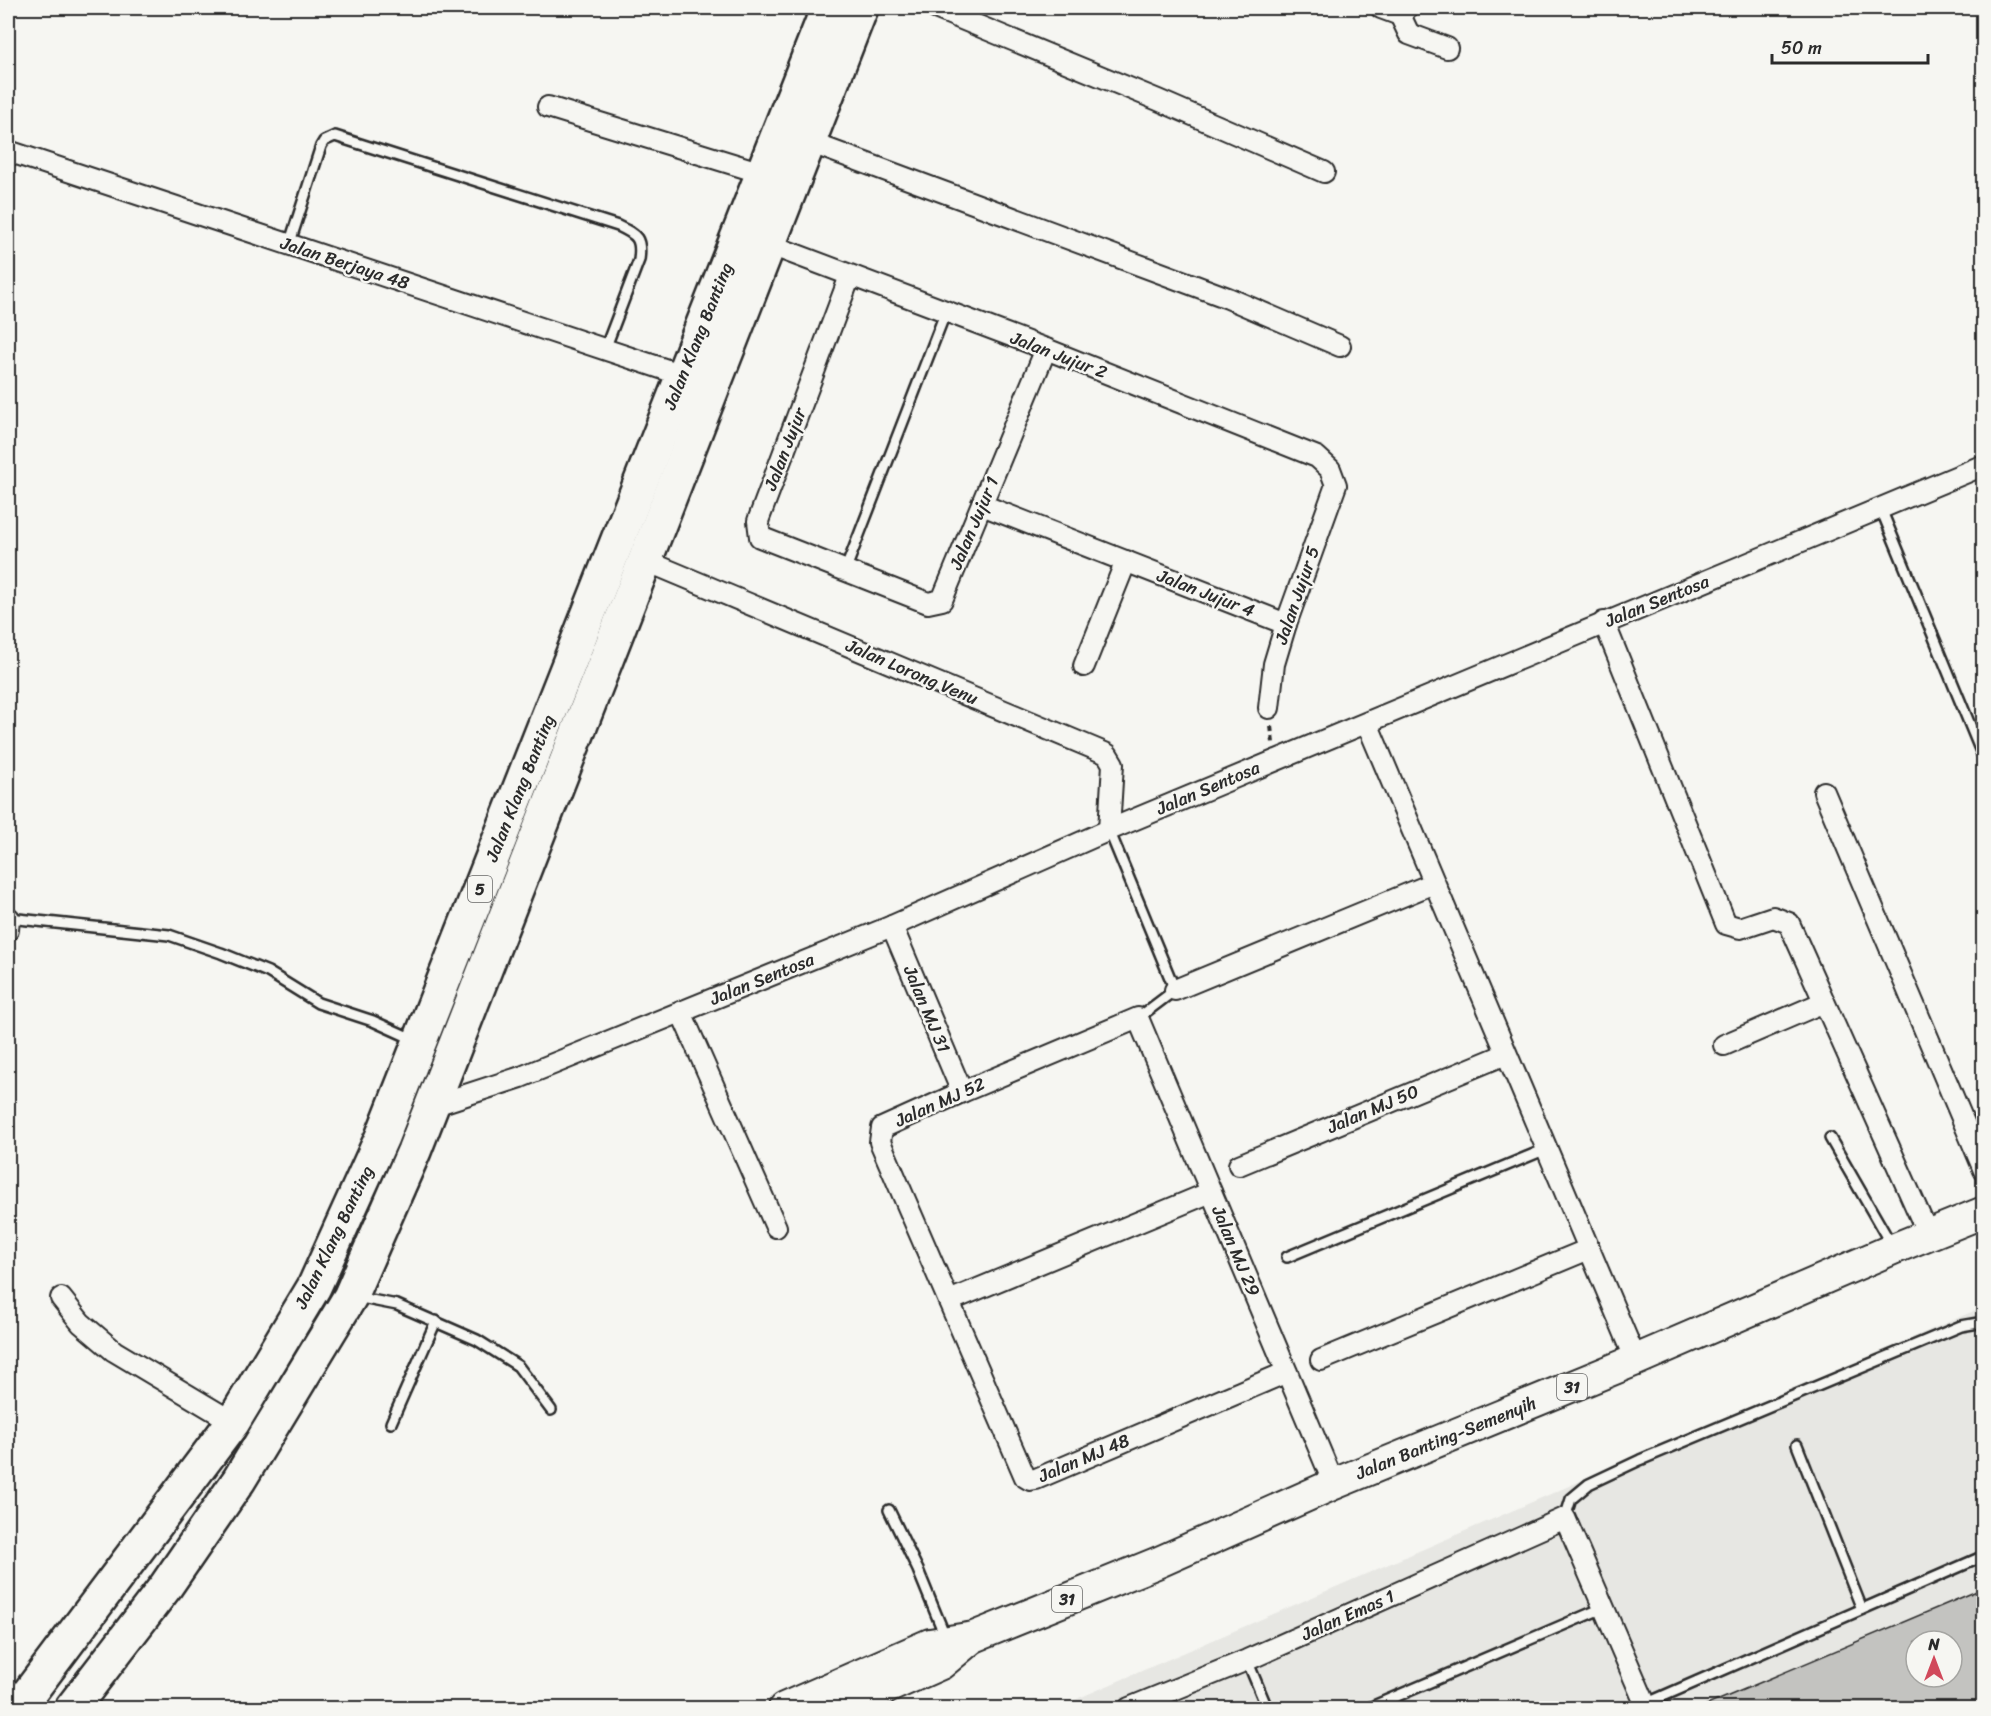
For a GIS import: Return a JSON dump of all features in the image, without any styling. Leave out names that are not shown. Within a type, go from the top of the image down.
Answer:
[{"type":"highway","name":"Jalan Klang Banting","points":[[72,1708],[166,1586],[239,1480],[350,1297],[432,1106],[861,8]]},
{"type":"highway","name":"Jalan Klang Banting","points":[[18,1708],[233,1422],[314,1287],[382,1137],[682,375],[755,171],[823,11]]},
{"type":"main road","name":"Jalan Banting-Semenyih","points":[[801,1705],[930,1644],[961,1639],[1159,1562],[1334,1484],[1636,1360],[1893,1248],[1983,1212]]},
{"type":"main road","name":"Jalan Banting-Semenyih","points":[[842,1708],[872,1700],[940,1664],[961,1639]]},
{"type":"street","points":[[935,8],[1158,100],[1324,172]]},
{"type":"street","points":[[1381,8],[1404,11],[1409,34],[1447,48]]},
{"type":"street","points":[[548,107],[755,171]]},
{"type":"street","points":[[809,142],[1227,298],[1340,346]]},
{"type":"street","name":"Jalan Berjaya 48","points":[[8,151],[682,375]]},
{"type":"street","name":"Jalan Jujur 2","points":[[768,244],[1046,349],[1317,457],[1330,469],[1336,485]]},
{"type":"street","name":"Jalan Jujur","points":[[845,571],[759,537],[758,522],[850,276]]},
{"type":"street","name":"Jalan Jujur 1","points":[[845,571],[928,603],[942,600],[1046,349]]},
{"type":"street","name":"Jalan Sentosa","points":[[432,1106],[521,1077],[892,927],[1109,830],[1983,465]]},
{"type":"street","name":"Jalan Jujur 5","points":[[1269,708],[1274,664],[1286,624],[1336,485]]},
{"type":"street","name":"Jalan Jujur 4","points":[[981,505],[1286,624]]},
{"type":"street","name":"Jalan Lorong Venu","points":[[645,560],[1107,754],[1113,764],[1109,830]]},
{"type":"street","points":[[1084,666],[1126,561]]},
{"type":"street","points":[[1604,622],[1726,924],[1740,927],[1773,917],[1789,923],[1928,1234]]},
{"type":"street","points":[[1367,723],[1636,1360]]},
{"type":"street","points":[[1824,792],[1983,1170]]},
{"type":"street","points":[[1175,990],[1434,883]]},
{"type":"street","name":"Jalan MJ 31","points":[[892,927],[962,1092]]},
{"type":"street","points":[[1724,1045],[1824,1002]]},
{"type":"street","points":[[681,1012],[776,1227]]},
{"type":"street","name":"Jalan MJ 52","points":[[949,1301],[880,1142],[879,1135],[882,1128],[1138,1018]]},
{"type":"street","name":"Jalan MJ 29","points":[[1138,1018],[1334,1484]]},
{"type":"street","name":"Jalan MJ 50","points":[[1239,1165],[1506,1054]]},
{"type":"street","points":[[949,1301],[1211,1192]]},
{"type":"street","points":[[1321,1360],[1588,1249]]},
{"type":"street","points":[[61,1298],[81,1323],[114,1351],[233,1422]]},
{"type":"street","name":"Jalan MJ 48","points":[[949,1301],[1025,1477],[1030,1480],[1287,1372]]},
{"type":"street","points":[[1564,1518],[1642,1707]]},
{"type":"street","name":"Jalan Emas 1","points":[[1129,1708],[1247,1660],[1564,1518]]},
{"type":"lane","points":[[289,245],[321,146],[324,141],[335,136],[618,226],[638,238],[639,260],[605,349]]},
{"type":"lane","points":[[845,571],[946,311]]},
{"type":"lane","points":[[1881,509],[1983,759]]},
{"type":"lane","points":[[1109,830],[1175,990],[1138,1018]]},
{"type":"lane","points":[[8,922],[169,935],[268,972],[318,1003],[373,1021],[419,1042]]},
{"type":"lane","points":[[1830,1138],[1893,1248]]},
{"type":"lane","points":[[1287,1257],[1546,1149]]},
{"type":"lane","points":[[350,1297],[397,1305],[477,1340],[518,1366],[551,1410]]},
{"type":"lane","points":[[390,1423],[436,1321]]},
{"type":"lane","points":[[1564,1518],[1572,1499],[1589,1484],[1629,1465],[1961,1326],[1983,1322]]},
{"type":"lane","points":[[1797,1445],[1862,1609]]},
{"type":"lane","points":[[890,1510],[918,1570],[961,1639]]},
{"type":"lane","points":[[1642,1707],[1983,1556]]},
{"type":"lane","points":[[1369,1708],[1603,1608]]},
{"type":"lane","points":[[1247,1660],[1267,1708]]},
{"type":"path","points":[[1269,708],[1275,760]]},
{"type":"shaded area","points":[[1983,1307],[1983,1708],[1056,1708]]},
{"type":"building","points":[[1984,1588],[1984,1708],[1700,1708]]}]
